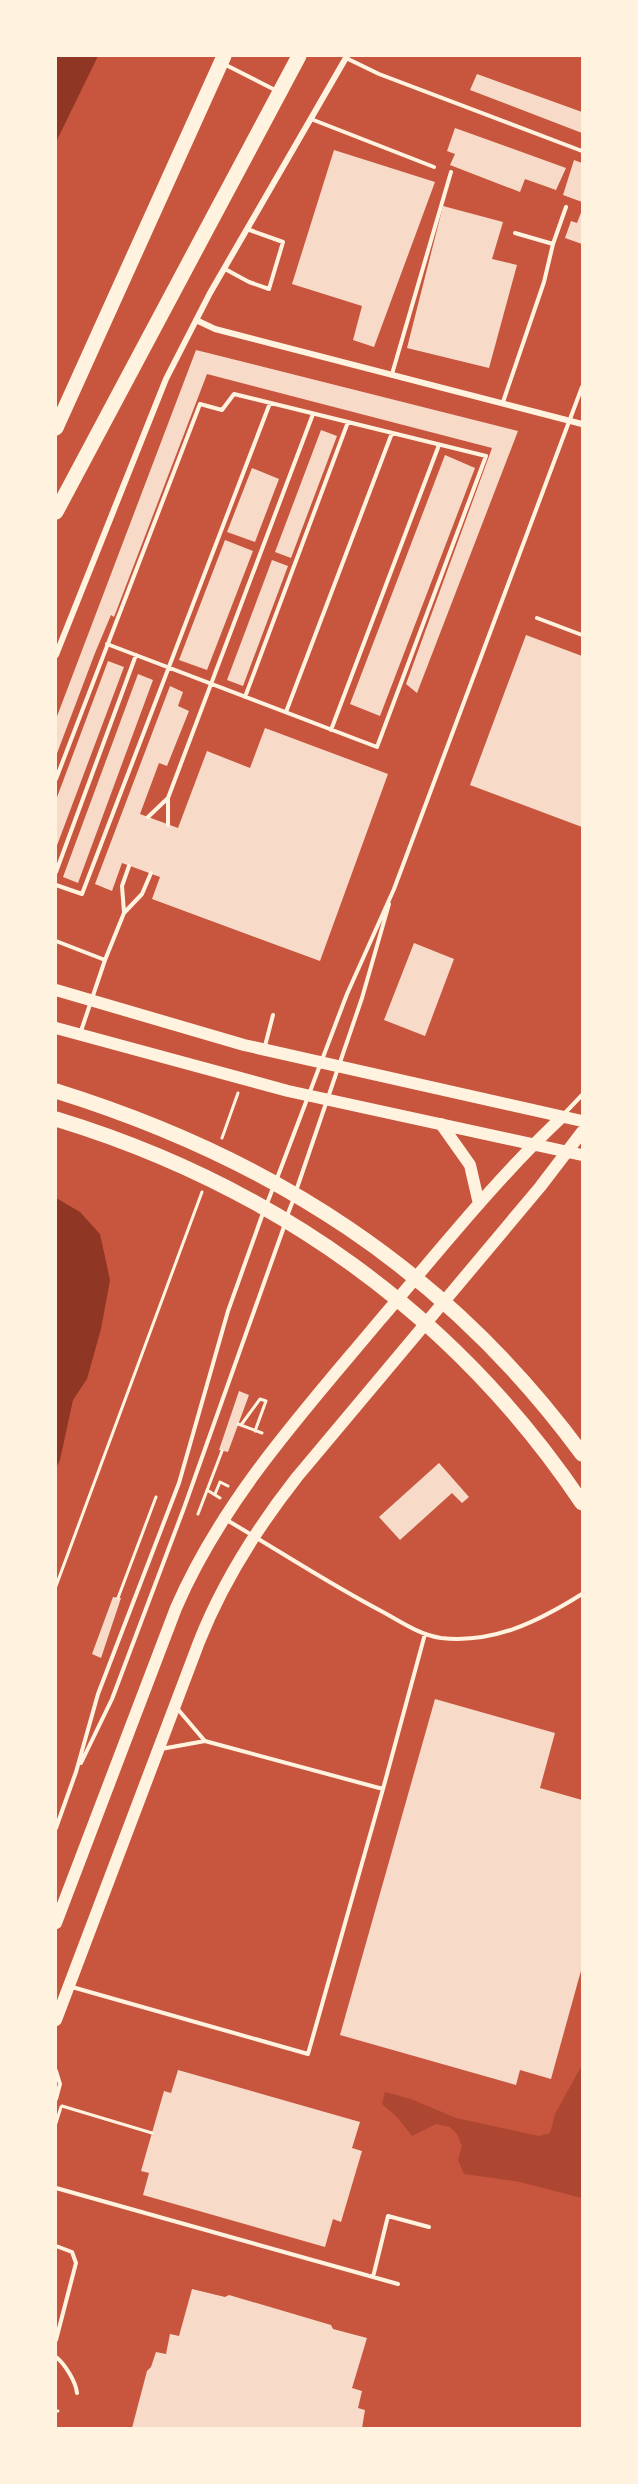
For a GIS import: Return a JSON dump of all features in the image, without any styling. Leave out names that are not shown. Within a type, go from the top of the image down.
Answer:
[{"type":"highway","points":[[56,512],[299,56]]},
{"type":"highway","points":[[56,428],[223,59]]},
{"type":"highway","points":[[56,1091],[138,1118],[205,1146],[286,1188],[352,1230],[407,1270],[472,1328],[534,1393],[582,1454]]},
{"type":"highway","points":[[56,1119],[128,1143],[220,1184],[301,1228],[363,1271],[420,1318],[489,1384],[543,1447],[582,1503]]},
{"type":"main road","points":[[56,990],[187,1030],[265,1050],[582,1121]]},
{"type":"main road","points":[[56,1028],[309,1095],[582,1155]]},
{"type":"main road","points":[[56,1923],[176,1608],[196,1565],[224,1518],[286,1434],[436,1254],[533,1144],[562,1117]]},
{"type":"main road","points":[[441,1124],[470,1165],[480,1204]]},
{"type":"main road","points":[[56,2020],[216,1601],[254,1536],[297,1477],[568,1152],[582,1132]]},
{"type":"street","points":[[56,655],[150,415],[224,268],[346,56]]},
{"type":"street","points":[[196,320],[221,330],[582,424]]},
{"type":"lane","points":[[346,56],[380,75],[582,151]]},
{"type":"lane","points":[[223,59],[279,92]]},
{"type":"lane","points":[[310,119],[434,167]]},
{"type":"lane","points":[[392,374],[451,172]]},
{"type":"lane","points":[[502,402],[544,282],[553,244],[566,207]]},
{"type":"lane","points":[[224,268],[249,282],[269,289],[284,243],[247,229]]},
{"type":"lane","points":[[515,233],[553,244]]},
{"type":"lane","points":[[56,1828],[76,1772],[98,1695],[176,1492],[228,1311],[252,1242],[347,994],[393,889],[582,387]]},
{"type":"lane","points":[[56,779],[107,644],[200,404],[222,410],[234,394],[486,456],[377,747],[107,644]]},
{"type":"lane","points":[[56,885],[82,894],[270,403]]},
{"type":"lane","points":[[168,825],[168,798],[313,414]]},
{"type":"lane","points":[[245,697],[348,422]]},
{"type":"lane","points":[[286,712],[392,433]]},
{"type":"lane","points":[[331,730],[439,445]]},
{"type":"lane","points":[[537,618],[582,635]]},
{"type":"lane","points":[[56,872],[136,655]]},
{"type":"lane","points":[[148,817],[168,798]]},
{"type":"lane","points":[[124,912],[122,886],[129,866]]},
{"type":"lane","points":[[80,1035],[124,912],[142,894],[151,873]]},
{"type":"lane","points":[[76,1772],[116,1689],[201,1464],[339,1067],[362,998],[393,889]]},
{"type":"lane","points":[[56,941],[105,960]]},
{"type":"lane","points":[[265,1050],[273,1015]]},
{"type":"lane","points":[[562,1117],[582,1095]]},
{"type":"lane","points":[[224,1518],[359,1600],[425,1634],[441,1638],[459,1638],[512,1630],[549,1615],[582,1594]]},
{"type":"lane","points":[[68,1986],[308,2054],[425,1634]]},
{"type":"lane","points":[[175,1705],[205,1741]]},
{"type":"lane","points":[[158,1749],[205,1741],[383,1789]]},
{"type":"lane","points":[[56,2071],[60,2084],[56,2099]]},
{"type":"lane","points":[[56,2188],[398,2284]]},
{"type":"lane","points":[[373,2277],[388,2216],[429,2227]]},
{"type":"lane","points":[[56,2246],[72,2252],[76,2263],[56,2340]]},
{"type":"lane","points":[[56,2357],[75,2385],[77,2393]]},
{"type":"path","points":[[230,1118],[234,1108]]},
{"type":"path","points":[[56,1586],[190,1222]]},
{"type":"path","points":[[255,1431],[266,1401],[260,1399],[239,1425],[255,1431],[262,1433]]},
{"type":"path","points":[[198,1514],[222,1451]]},
{"type":"path","points":[[215,1494],[220,1482],[229,1487]]},
{"type":"path","points":[[207,1490],[220,1498]]},
{"type":"path","points":[[118,1598],[156,1497]]},
{"type":"path","points":[[61,2106],[152,2133]]},
{"type":"shaded area","points":[[56,56],[98,56],[56,142]]},
{"type":"shaded area","points":[[56,1198],[80,1212],[100,1234],[110,1280],[101,1329],[87,1379],[73,1400],[60,1460],[56,1468]]},
{"type":"shaded area","points":[[582,2065],[582,2198],[520,2182],[464,2174],[458,2160],[462,2146],[457,2134],[450,2127],[436,2124],[412,2136],[397,2117],[382,2104],[385,2092],[411,2099],[456,2118],[539,2136],[550,2133],[555,2114]]},
{"type":"building","points":[[477,74],[582,112],[582,133],[470,90]]},
{"type":"building","points":[[455,128],[566,168],[556,190],[525,179],[520,192],[450,165],[455,154],[447,151]]},
{"type":"building","points":[[334,150],[435,182],[374,347],[353,340],[362,306],[292,284]]},
{"type":"building","points":[[574,160],[582,163],[582,202],[563,195]]},
{"type":"building","points":[[443,206],[503,222],[492,259],[517,265],[489,368],[407,348]]},
{"type":"building","points":[[582,210],[582,244],[565,238],[571,221],[577,223]]},
{"type":"building","points":[[196,350],[518,431],[417,693],[406,684],[492,448],[207,374],[114,617],[111,615],[95,653],[56,756],[56,719]]},
{"type":"building","points":[[321,430],[337,436],[291,558],[275,552]]},
{"type":"building","points":[[445,455],[475,468],[380,716],[350,704]]},
{"type":"building","points":[[252,468],[279,479],[255,542],[227,532]]},
{"type":"building","points":[[225,540],[253,551],[207,670],[179,660]]},
{"type":"building","points":[[272,560],[288,566],[243,686],[227,680]]},
{"type":"building","points":[[526,635],[582,656],[582,827],[470,785]]},
{"type":"building","points":[[108,661],[124,667],[56,848],[56,800]]},
{"type":"building","points":[[138,674],[153,680],[78,883],[63,877]]},
{"type":"building","points":[[170,686],[183,692],[178,706],[189,711],[167,766],[159,763],[140,814],[178,828],[207,751],[250,768],[265,728],[388,774],[320,961],[152,899],[160,877],[122,863],[112,891],[95,884]]},
{"type":"building","points":[[414,943],[454,959],[425,1036],[384,1020]]},
{"type":"building","points":[[239,1391],[249,1395],[228,1452],[219,1450]]},
{"type":"building","points":[[439,1463],[469,1497],[462,1503],[452,1493],[400,1540],[379,1517]]},
{"type":"building","points":[[113,1597],[121,1598],[101,1658],[92,1654]]},
{"type":"building","points":[[435,1699],[555,1733],[540,1788],[582,1800],[582,1967],[551,2079],[520,2070],[516,2085],[340,2035]]},
{"type":"building","points":[[178,2070],[360,2122],[352,2148],[362,2151],[341,2222],[333,2219],[325,2247],[143,2195],[149,2173],[141,2171],[164,2091],[171,2093]]},
{"type":"building","points":[[192,2289],[225,2297],[229,2295],[367,2338],[352,2388],[362,2391],[358,2408],[365,2410],[362,2428],[132,2428],[147,2371],[151,2367],[156,2352],[166,2354],[170,2334],[179,2336]]}]
